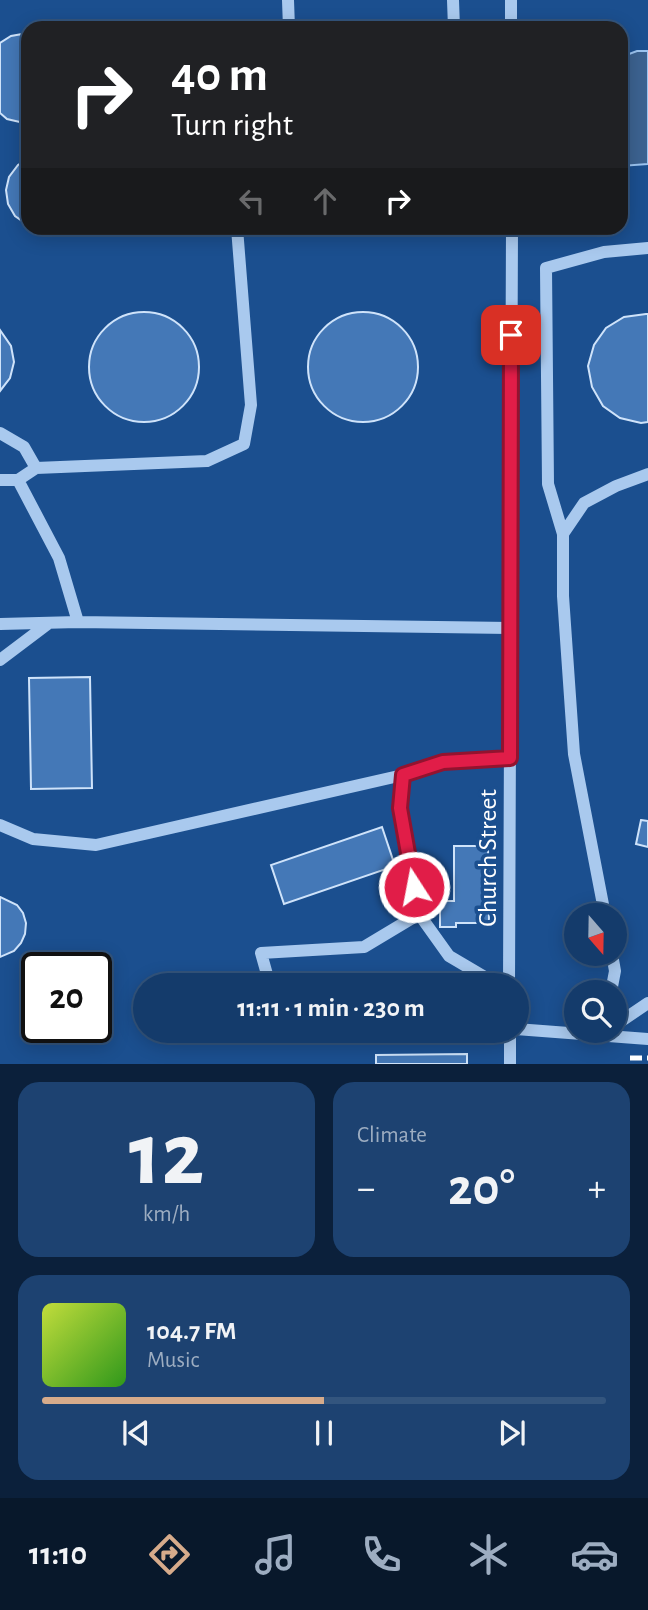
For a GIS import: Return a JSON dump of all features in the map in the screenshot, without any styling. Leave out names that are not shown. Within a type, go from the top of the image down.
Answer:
[{"type":"street","points":[[288,0],[289,21]]},
{"type":"street","points":[[453,0],[454,21]]},
{"type":"street","points":[[511,0],[511,21]]},
{"type":"street","points":[[0,480],[18,480],[36,468],[207,461],[244,444],[251,405],[238,235]]},
{"type":"street","name":"Church Street","points":[[509,973],[511,235]]},
{"type":"street","points":[[603,903],[574,754],[563,596],[563,534],[548,484],[546,268],[604,252],[648,248]]},
{"type":"street","points":[[0,433],[24,447],[36,468]]},
{"type":"street","points":[[563,534],[584,503],[615,486],[648,474]]},
{"type":"street","points":[[18,480],[59,558],[78,622]]},
{"type":"street","points":[[0,624],[78,622],[510,628]]},
{"type":"street","points":[[0,660],[49,623]]},
{"type":"street","points":[[0,825],[33,839],[96,845],[403,775],[443,762],[510,758]]},
{"type":"street","points":[[403,775],[400,808],[419,914],[449,956],[478,973]]},
{"type":"street","points":[[267,973],[261,953],[364,947],[419,914]]},
{"type":"street","points":[[627,1017],[648,1003]]},
{"type":"street","points":[[529,1029],[564,1031]]},
{"type":"street","points":[[627,1036],[648,1039]]},
{"type":"street","points":[[510,1043],[510,1064]]},
{"type":"water","points":[[648,51],[648,164],[628,165],[628,54]]},
{"type":"building","points":[[21,34],[21,122],[7,119],[0,113],[0,43],[11,36]]},
{"type":"building","points":[[21,163],[21,220],[8,204],[6,190],[9,177]]},
{"type":"building","points":[[144,312],[165,316],[183,328],[195,346],[199,367],[195,388],[183,406],[165,418],[144,422],[123,418],[105,406],[93,388],[89,367],[93,346],[105,328],[123,316]]},
{"type":"building","points":[[363,312],[384,316],[402,328],[414,346],[418,367],[414,388],[402,406],[384,418],[363,422],[342,418],[324,406],[312,388],[308,367],[312,346],[324,328],[342,316]]},
{"type":"building","points":[[648,314],[648,422],[641,423],[620,418],[603,406],[592,387],[588,366],[594,345],[606,328],[624,317]]},
{"type":"building","points":[[0,330],[11,346],[14,362],[10,378],[0,391]]},
{"type":"building","points":[[90,677],[92,788],[31,789],[29,678]]},
{"type":"building","points":[[641,820],[648,821],[648,847],[636,844]]},
{"type":"building","points":[[382,827],[395,866],[284,904],[271,865]]},
{"type":"building","points":[[454,846],[488,846],[489,923],[456,923],[456,927],[440,927],[440,901],[454,901]]},
{"type":"building","points":[[0,897],[17,905],[26,923],[21,943],[14,951],[0,957]]},
{"type":"building","points":[[467,1054],[467,1064],[376,1064],[376,1055]]},
{"type":"railway","points":[[630,1058],[648,1058]]},
{"type":"route","points":[[414,887],[400,808],[403,775],[443,762],[510,758],[511,335]]}]
